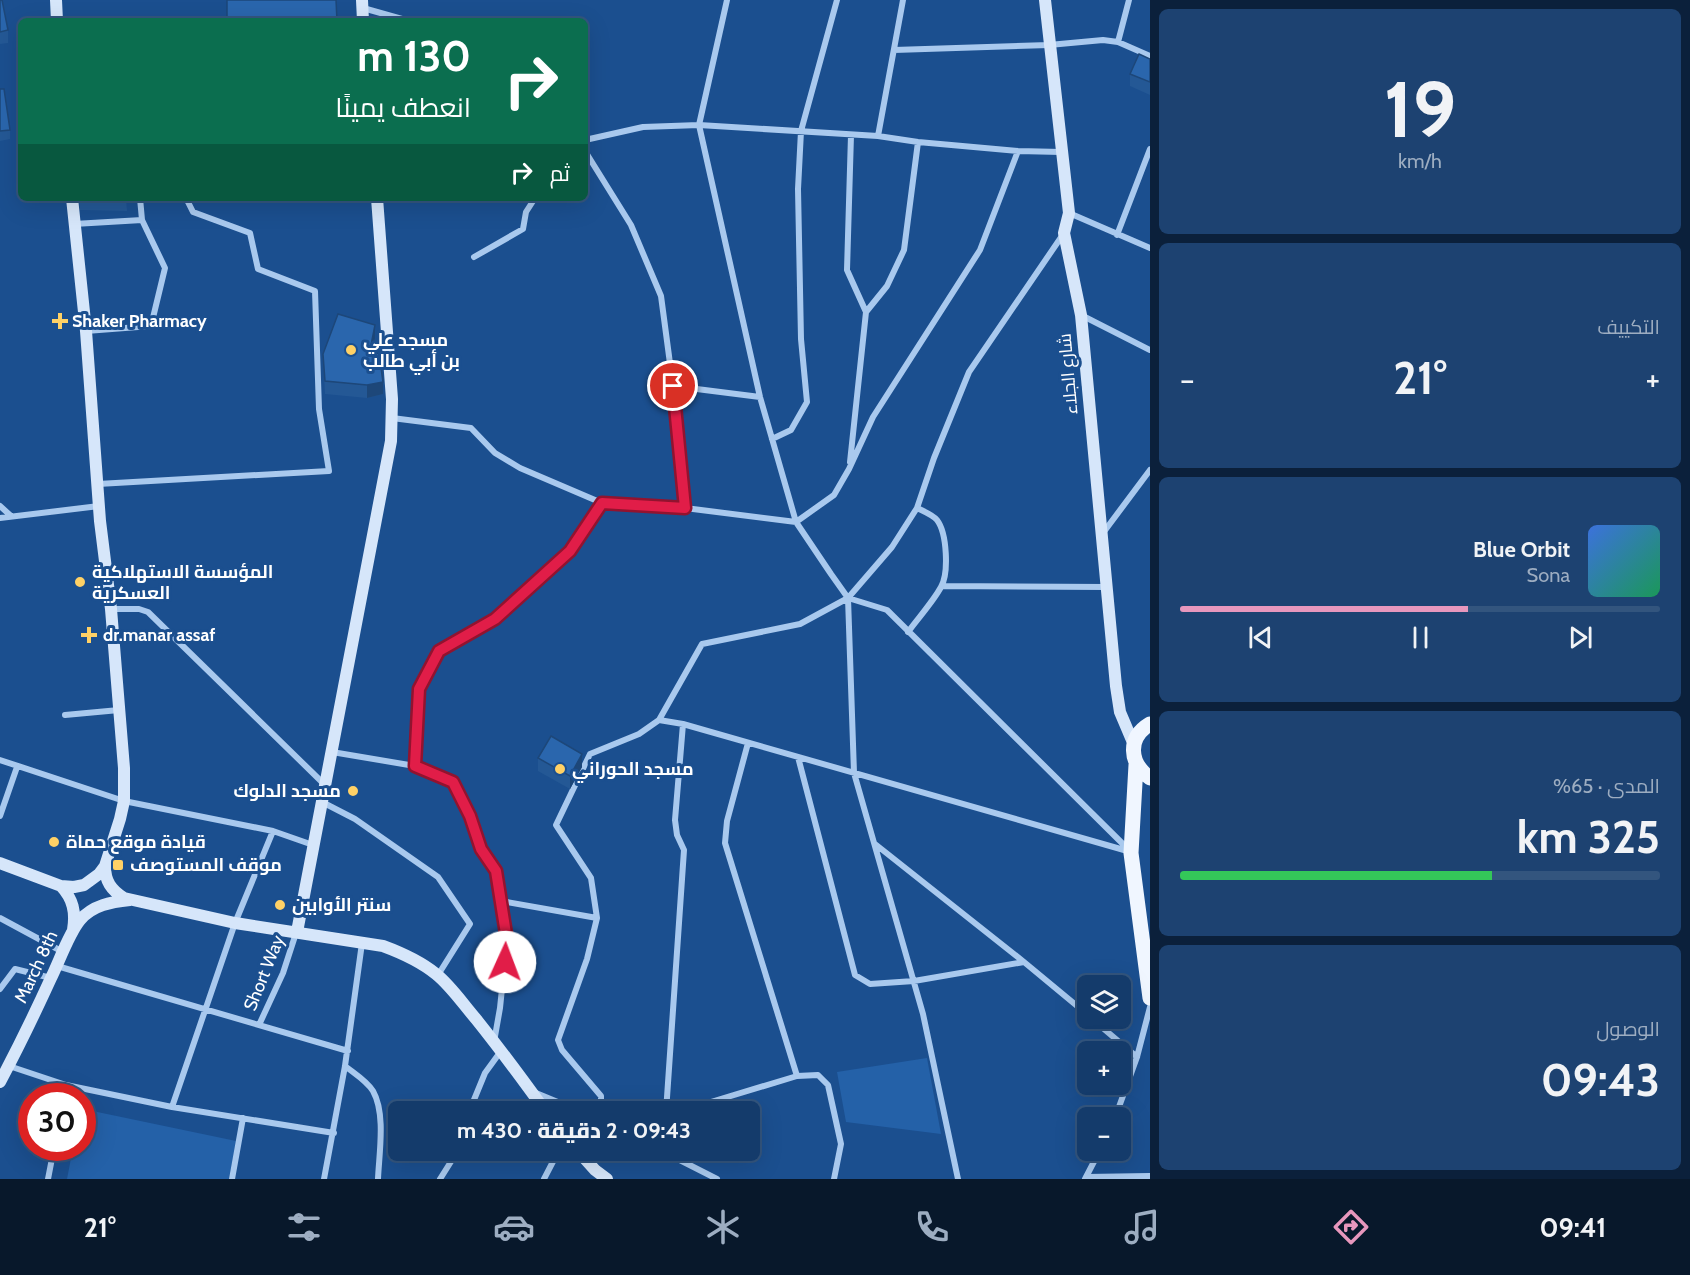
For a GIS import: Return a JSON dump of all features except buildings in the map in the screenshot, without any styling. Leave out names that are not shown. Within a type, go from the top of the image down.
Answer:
[{"type":"main road","points":[[56,0],[57,18]]},
{"type":"main road","name":"شارع الجلاء","points":[[1045,0],[1069,213],[1064,233],[1081,315],[1116,686],[1120,712],[1134,745]]},
{"type":"main road","points":[[0,863],[61,886],[74,888],[84,885],[99,874],[105,866],[124,801],[124,768],[111,609],[99,507],[86,331],[72,201]]},
{"type":"main road","points":[[297,932],[389,461],[392,418],[377,201]]},
{"type":"main road","points":[[1148,722],[1137,735],[1134,745],[1133,755],[1136,765],[1131,852],[1150,998]]},
{"type":"main road","points":[[1136,765],[1150,778]]},
{"type":"main road","points":[[105,866],[107,881],[112,888],[117,894],[132,900],[235,923],[382,946],[421,963],[438,975],[454,992],[498,1046],[538,1101]]},
{"type":"main road","points":[[61,886],[68,893],[72,902],[73,931]]},
{"type":"main road","name":"March 8th","points":[[0,1082],[73,931],[85,916],[101,905],[114,901],[132,900]]},
{"type":"main road","points":[[587,1161],[607,1179]]},
{"type":"street","points":[[727,0],[699,125],[760,397],[796,522],[848,598],[854,772],[923,1014],[958,1179]]},
{"type":"street","points":[[772,439],[791,430],[807,402],[801,339],[798,189],[801,131],[837,0]]},
{"type":"street","points":[[878,136],[903,0]]},
{"type":"street","points":[[1118,42],[1129,0]]},
{"type":"street","points":[[362,4],[401,18]]},
{"type":"street","points":[[894,50],[1049,45],[1102,40],[1118,42],[1150,56]]},
{"type":"street","points":[[588,139],[643,127],[699,125],[878,136],[1018,151],[1061,152]]},
{"type":"street","points":[[849,469],[866,312],[847,270],[850,135]]},
{"type":"street","points":[[866,312],[888,286],[904,250],[918,142]]},
{"type":"street","points":[[392,418],[471,428],[495,453],[520,468],[602,503],[685,508],[796,522],[834,495],[873,417],[980,250],[1018,151]]},
{"type":"street","points":[[1117,235],[1149,153]]},
{"type":"street","points":[[588,156],[631,225],[660,296],[673,386],[685,508]]},
{"type":"street","points":[[86,331],[151,326],[165,268],[142,220],[140,201]]},
{"type":"street","points":[[97,484],[329,471],[319,409],[315,291],[258,269],[250,233],[193,212],[188,201]]},
{"type":"street","points":[[474,257],[523,229],[526,212],[533,201]]},
{"type":"street","points":[[1069,213],[1150,248]]},
{"type":"street","points":[[74,224],[142,220]]},
{"type":"street","points":[[601,1101],[601,1096],[562,1050],[558,1040],[587,959],[597,918],[591,878],[556,825],[590,754],[639,734],[659,720],[702,644],[800,624],[848,598],[892,547],[917,508],[934,458],[969,372],[1064,233]]},
{"type":"street","points":[[1081,315],[1150,350]]},
{"type":"street","points":[[673,386],[760,397]]},
{"type":"street","points":[[1101,536],[1150,470]]},
{"type":"street","points":[[415,766],[419,689],[439,651],[495,619],[570,551],[602,503]]},
{"type":"street","points":[[0,506],[11,516]]},
{"type":"street","points":[[0,518],[99,507]]},
{"type":"street","points":[[908,632],[942,586],[945,573],[946,554],[943,532],[936,518],[917,508]]},
{"type":"street","points":[[942,586],[1106,587]]},
{"type":"street","points":[[848,598],[886,610],[1131,852]]},
{"type":"street","points":[[111,609],[139,609],[148,612],[325,785]]},
{"type":"street","points":[[65,715],[119,710]]},
{"type":"street","points":[[659,720],[683,724],[1131,852]]},
{"type":"street","points":[[667,1101],[684,850],[677,836],[675,820],[683,724]]},
{"type":"street","points":[[748,743],[727,821],[725,843],[797,1076]]},
{"type":"street","points":[[332,752],[415,766],[453,782],[470,816],[481,849],[496,871],[507,940],[498,1046],[474,1101]]},
{"type":"street","points":[[798,757],[855,975],[870,984],[914,981],[1024,962]]},
{"type":"street","points":[[0,760],[124,801],[273,831],[314,845]]},
{"type":"street","points":[[0,816],[17,767]]},
{"type":"street","points":[[322,802],[355,819],[438,877],[470,924],[438,975]]},
{"type":"street","points":[[172,1107],[235,923],[273,831]]},
{"type":"street","points":[[874,843],[1077,1007]]},
{"type":"street","points":[[501,901],[597,918]]},
{"type":"street","points":[[0,918],[64,952]]},
{"type":"street","name":"Short Way","points":[[259,1025],[283,973],[297,932]]},
{"type":"street","points":[[324,1179],[348,1051],[362,942]]},
{"type":"street","points":[[57,966],[348,1051]]},
{"type":"street","points":[[0,989],[15,969],[51,978]]},
{"type":"street","points":[[1119,1107],[1137,1057],[1150,1007]]},
{"type":"street","points":[[1104,1029],[1137,1057]]},
{"type":"street","points":[[8,1066],[60,1083]]},
{"type":"street","points":[[345,1066],[372,1089],[377,1100],[380,1120],[378,1179]]},
{"type":"street","points":[[714,1101],[797,1076],[818,1076],[828,1085],[841,1144],[834,1179]]},
{"type":"street","points":[[96,1091],[172,1107],[334,1133]]},
{"type":"street","points":[[531,1091],[555,1101]]},
{"type":"street","points":[[232,1179],[243,1118]]},
{"type":"street","points":[[48,1179],[51,1161]]},
{"type":"street","points":[[440,1179],[451,1161]]},
{"type":"street","points":[[544,1179],[553,1161]]},
{"type":"street","points":[[682,1161],[717,1179]]},
{"type":"street","points":[[1094,1161],[1085,1178],[1150,1176]]},
{"type":"shaded area","points":[[927,1058],[941,1134],[846,1122],[837,1072]]},
{"type":"shaded area","points":[[96,1112],[236,1141],[229,1179],[67,1179],[70,1161],[96,1161]]},
{"type":"place","name":"Shaker Pharmacy","points":[[60,321]]},
{"type":"place","name":"مسجد علي بن أبي طالب","points":[[351,350]]},
{"type":"place","name":"المؤسسة الاستهلاكية العسكرية","points":[[80,582]]},
{"type":"place","name":"dr.manar assaf","points":[[89,635]]},
{"type":"place","name":"مسجد الحوراني","points":[[560,769]]},
{"type":"place","name":"مسجد الدلوك","points":[[353,791]]},
{"type":"place","name":"قيادة موقع حماة","points":[[54,842]]},
{"type":"place","name":"موقف المستوصف","points":[[118,865]]},
{"type":"place","name":"سنتر الأوابين","points":[[280,905]]},
{"type":"route","points":[[505,962],[507,940],[496,871],[481,849],[470,816],[453,782],[415,766],[419,689],[439,651],[495,619],[570,551],[602,503],[685,508],[673,386]]}]
